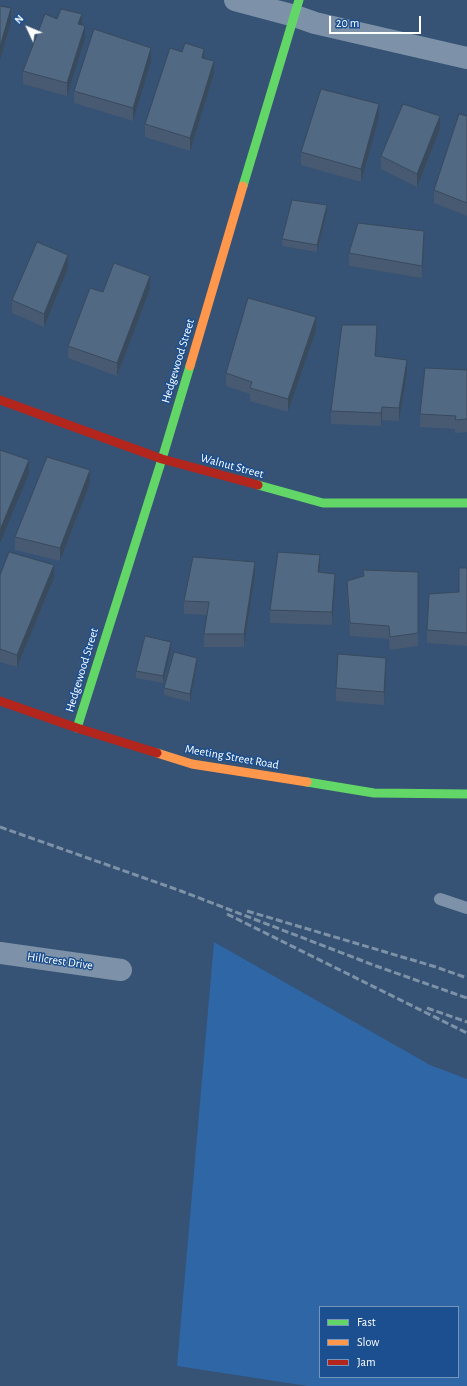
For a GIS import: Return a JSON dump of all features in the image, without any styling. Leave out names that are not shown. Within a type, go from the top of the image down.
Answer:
[{"type":"street","points":[[235,0],[297,8],[315,23],[467,58]]},
{"type":"street","name":"Hedgewood Street","points":[[77,728],[162,459],[297,8]]},
{"type":"street","name":"Walnut Street","points":[[0,400],[162,459],[323,503],[467,503]]},
{"type":"street","name":"Meeting Street Road","points":[[0,701],[77,728],[192,764],[374,794],[467,794]]},
{"type":"street","name":"Hillcrest Drive","points":[[0,952],[121,970]]},
{"type":"lane","points":[[440,899],[467,908]]},
{"type":"shaded area","points":[[214,942],[430,1065],[467,1079],[467,1386],[308,1386],[177,1366]]},
{"type":"building","points":[[0,6],[11,8],[0,47]]},
{"type":"building","points":[[61,9],[82,14],[78,24],[85,26],[67,83],[23,71],[45,14],[57,19]]},
{"type":"building","points":[[94,29],[151,48],[133,108],[74,91]]},
{"type":"building","points":[[185,43],[204,49],[202,58],[214,61],[190,138],[145,124],[170,48],[182,52]]},
{"type":"building","points":[[321,89],[379,104],[361,169],[301,152]]},
{"type":"building","points":[[403,104],[440,116],[417,174],[381,156]]},
{"type":"building","points":[[459,114],[467,116],[467,203],[434,190]]},
{"type":"building","points":[[292,200],[327,205],[317,245],[282,239]]},
{"type":"building","points":[[358,223],[424,231],[422,266],[349,253]]},
{"type":"building","points":[[37,242],[68,255],[44,314],[12,300]]},
{"type":"building","points":[[114,263],[150,276],[117,363],[68,346],[90,288],[103,292]]},
{"type":"building","points":[[248,298],[316,317],[288,399],[250,388],[252,382],[226,373]]},
{"type":"building","points":[[342,325],[377,325],[375,356],[407,360],[399,408],[382,407],[381,413],[331,411]]},
{"type":"building","points":[[425,368],[467,370],[467,419],[455,420],[456,416],[420,414]]},
{"type":"building","points":[[0,450],[29,460],[0,530]]},
{"type":"building","points":[[47,457],[90,470],[60,548],[15,537]]},
{"type":"building","points":[[9,552],[54,565],[17,655],[0,649],[0,575]]},
{"type":"building","points":[[278,552],[320,555],[318,572],[335,574],[332,612],[270,610]]},
{"type":"building","points":[[193,557],[255,562],[244,634],[204,634],[209,602],[184,601]]},
{"type":"building","points":[[459,568],[467,568],[467,633],[427,630],[429,594],[459,592]]},
{"type":"building","points":[[363,570],[418,572],[418,633],[390,637],[389,626],[350,623],[347,581],[364,576]]},
{"type":"building","points":[[145,636],[171,642],[163,676],[136,671]]},
{"type":"building","points":[[174,652],[197,658],[190,694],[164,688]]},
{"type":"building","points":[[338,654],[386,658],[384,692],[336,688]]},
{"type":"railway","points":[[0,827],[181,891],[376,966],[467,998]]},
{"type":"railway","points":[[247,911],[436,967],[467,978]]},
{"type":"railway","points":[[227,914],[467,1033]]},
{"type":"railway","points":[[427,1008],[467,1022]]},
{"type":"traffic: fast","points":[[243,186],[299,0]]},
{"type":"traffic: fast","points":[[77,728],[190,366]]},
{"type":"traffic: fast","points":[[258,485],[323,503],[467,503]]},
{"type":"traffic: fast","points":[[307,782],[374,793],[467,794]]},
{"type":"traffic: slow","points":[[190,366],[243,186]]},
{"type":"traffic: slow","points":[[157,753],[192,764],[307,782]]},
{"type":"traffic: jam","points":[[0,400],[162,459],[258,485]]},
{"type":"traffic: jam","points":[[0,701],[77,728],[157,753]]}]
